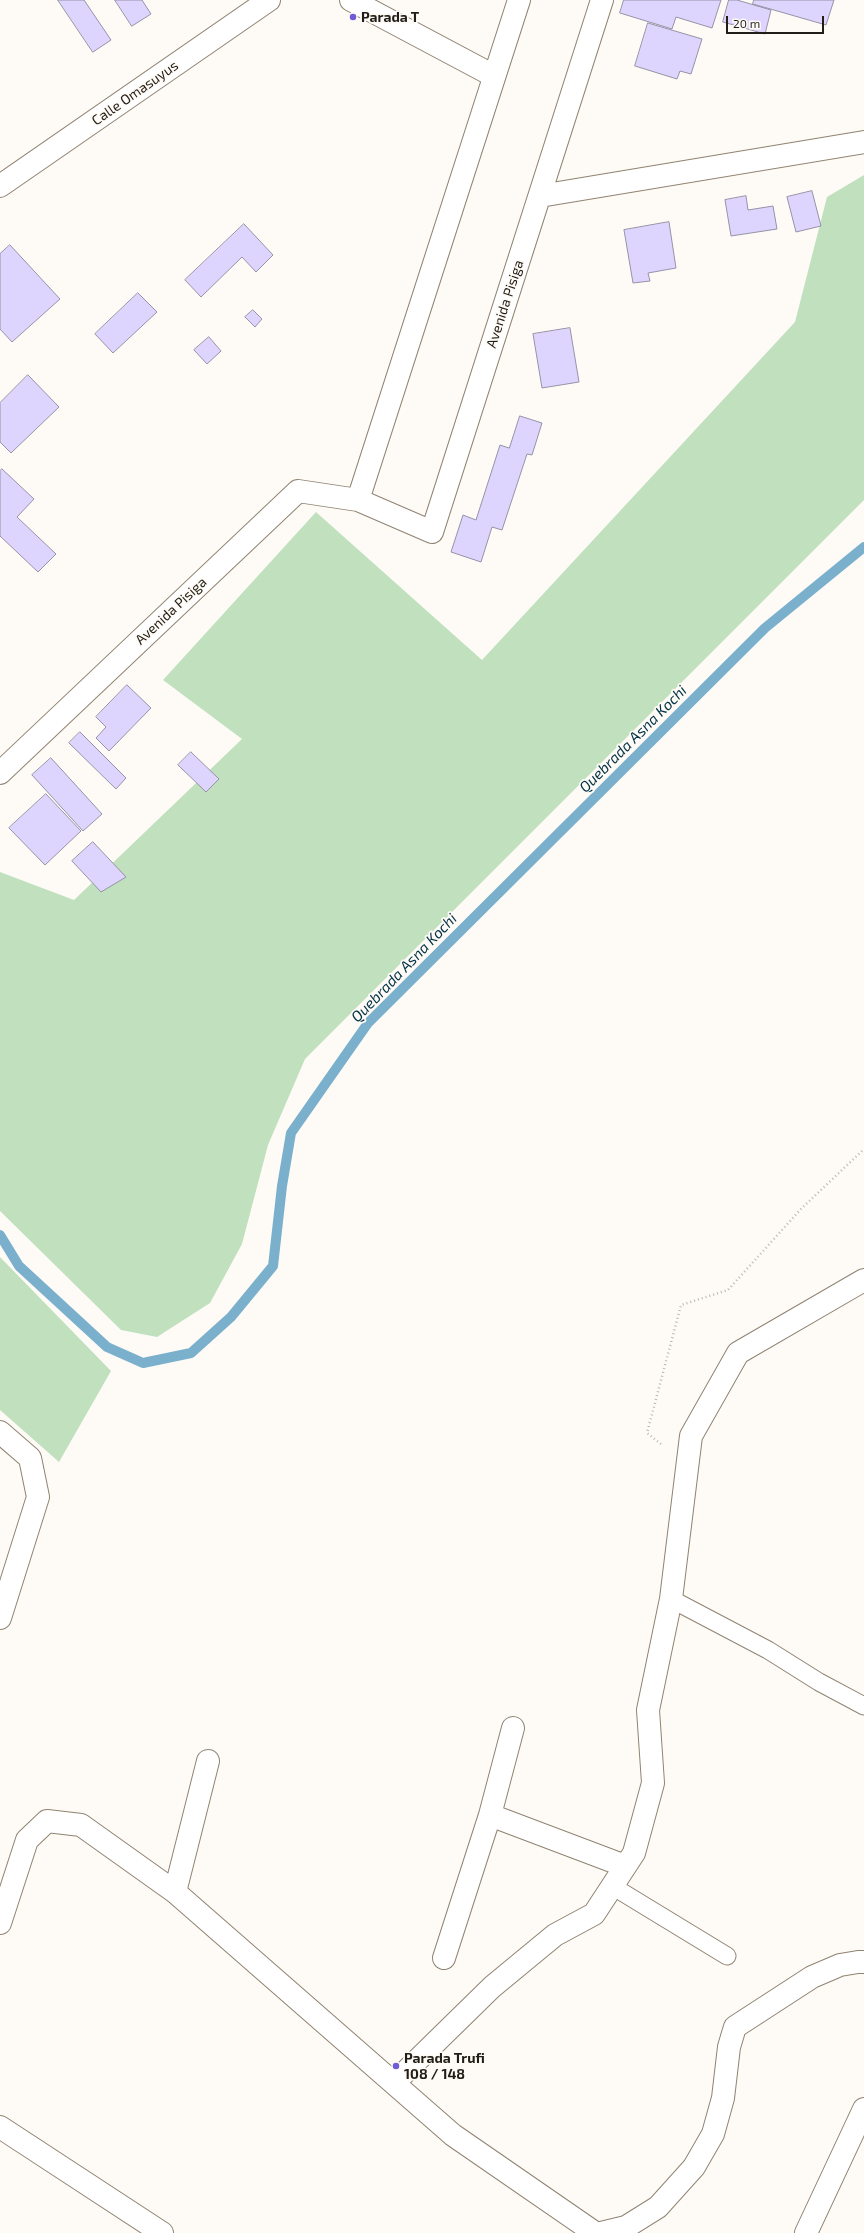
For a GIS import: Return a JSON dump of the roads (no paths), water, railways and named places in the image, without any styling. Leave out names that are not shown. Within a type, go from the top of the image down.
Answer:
[{"type":"street","name":"Calle Omasuyus","points":[[0,186],[269,0]]},
{"type":"street","points":[[351,0],[494,76]]},
{"type":"street","points":[[358,500],[519,0]]},
{"type":"street","name":"Avenida Pisiga","points":[[0,773],[298,491],[358,500],[432,532],[602,0]]},
{"type":"street","points":[[540,196],[864,142]]},
{"type":"street","points":[[394,2083],[492,1987],[555,1935],[594,1914],[634,1853],[653,1783],[648,1710],[671,1599],[691,1436],[738,1353],[864,1280]]},
{"type":"street","points":[[0,1432],[30,1458],[38,1496],[0,1618]]},
{"type":"street","points":[[444,1958],[490,1815],[514,1728]]},
{"type":"street","points":[[175,1892],[208,1761]]},
{"type":"street","points":[[490,1815],[625,1866]]},
{"type":"street","points":[[0,1923],[27,1840],[47,1821],[81,1825],[175,1892],[453,2135],[595,2233]]},
{"type":"street","points":[[601,2233],[626,2227],[658,2207],[694,2167],[713,2134],[723,2098],[728,2047],[735,2027],[812,1977],[840,1965],[864,1962]]},
{"type":"street","points":[[806,2233],[864,2109]]},
{"type":"street","points":[[0,2127],[162,2233]]},
{"type":"lane","points":[[671,1599],[768,1650],[819,1682],[864,1706]]},
{"type":"lane","points":[[612,1886],[728,1956]]},
{"type":"waterway","name":"Quebrada Asna Kochi","points":[[0,1235],[19,1266],[107,1347],[143,1363],[191,1353],[231,1317],[273,1266],[282,1186],[291,1133],[368,1023],[765,628],[864,547]]},
{"type":"place","name":"Parada T","points":[[353,17]]},
{"type":"place","name":"Parada Trufi 108 / 148","points":[[396,2066]]}]
